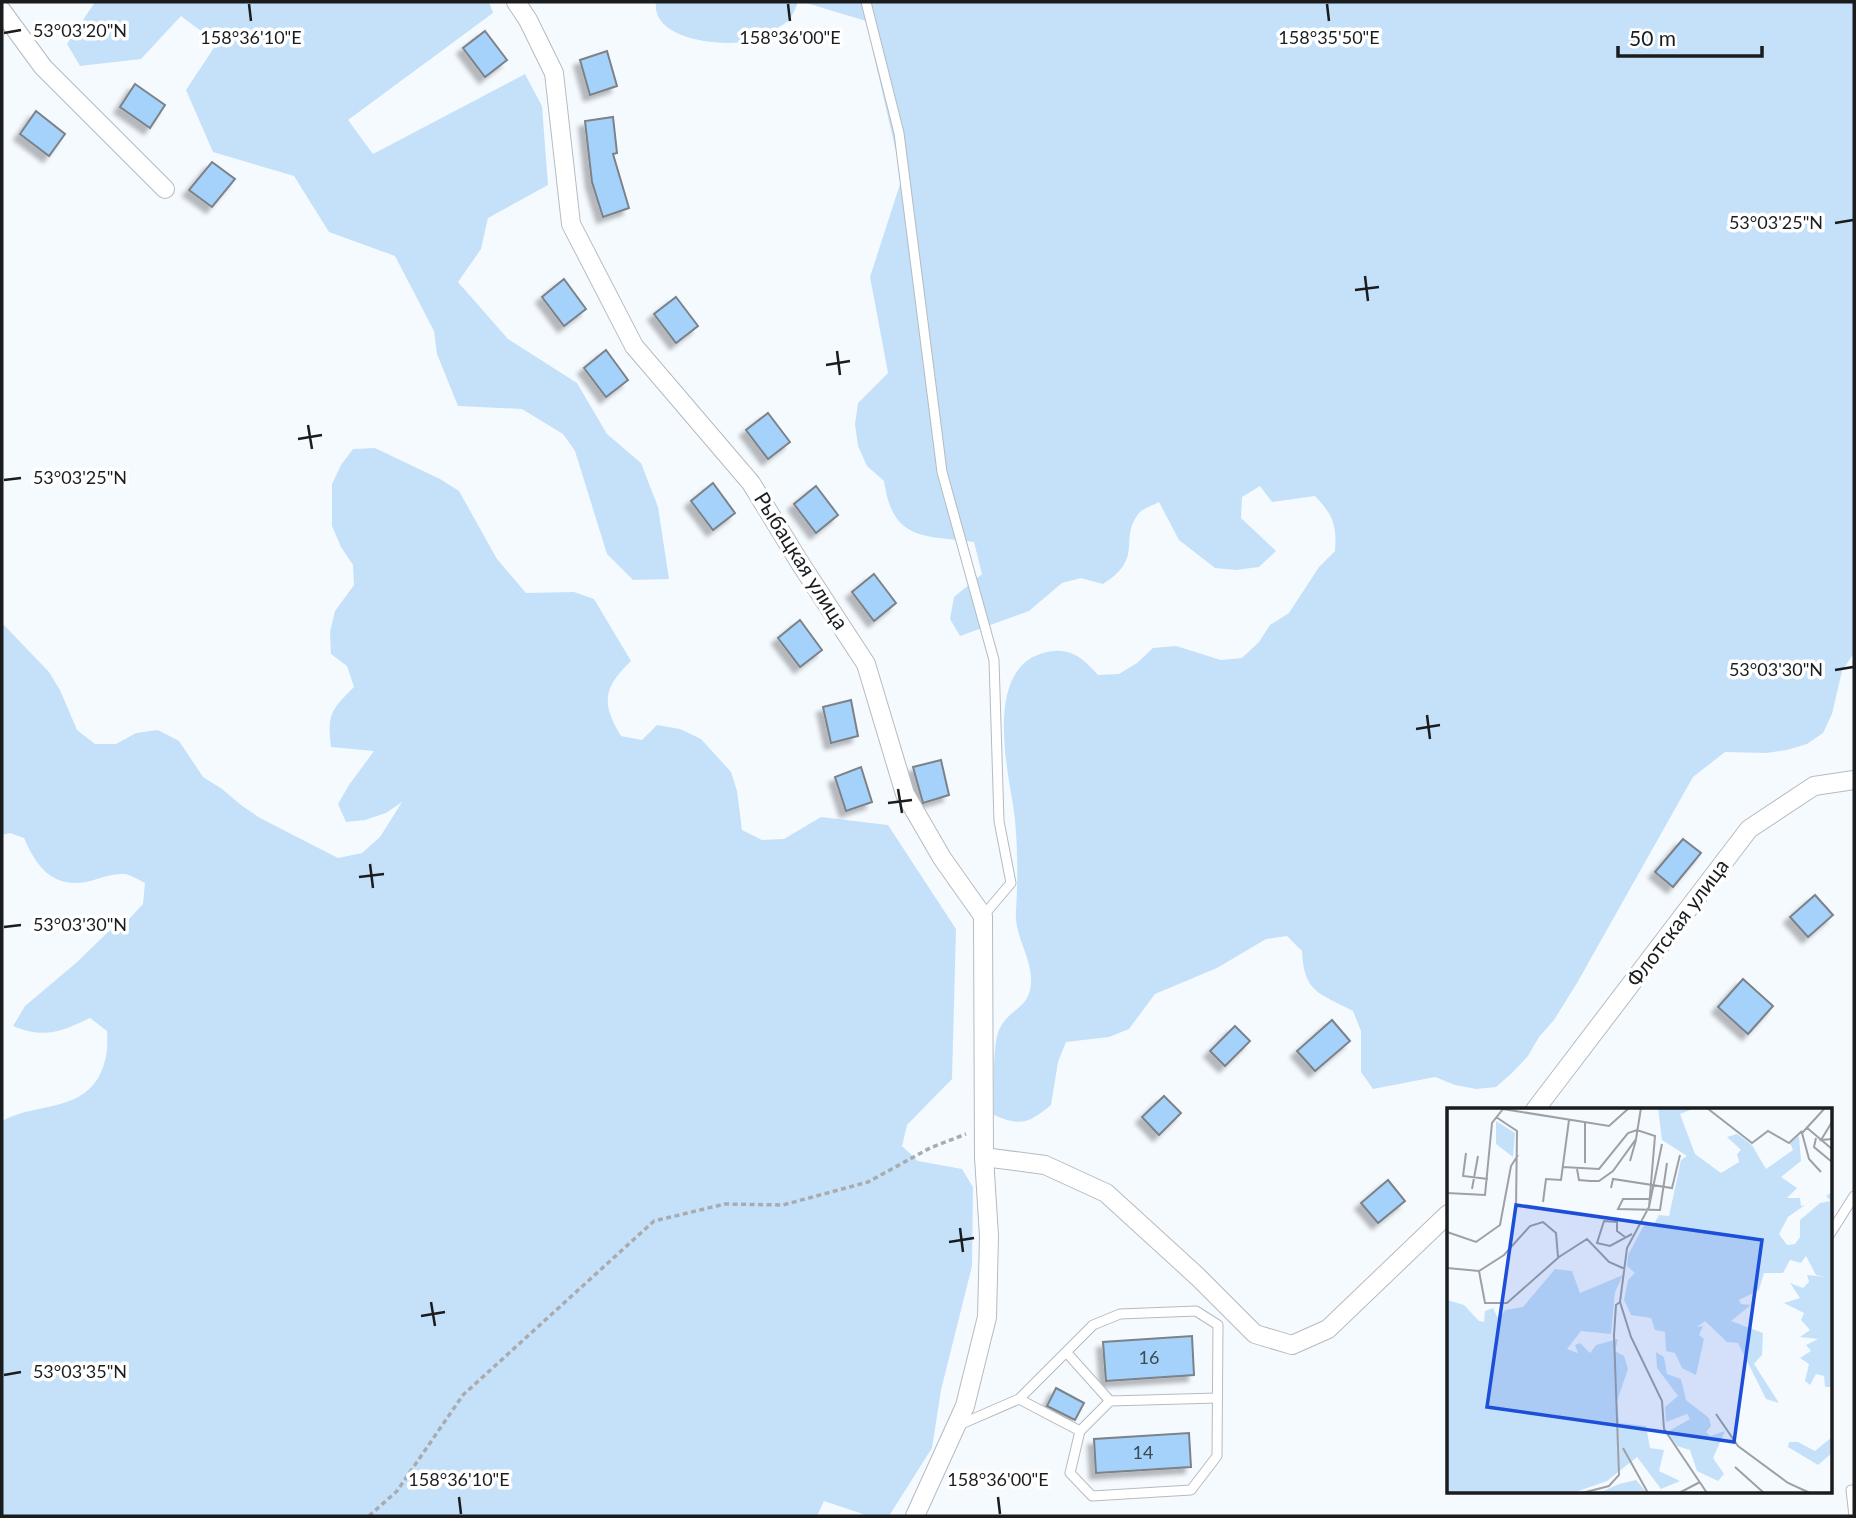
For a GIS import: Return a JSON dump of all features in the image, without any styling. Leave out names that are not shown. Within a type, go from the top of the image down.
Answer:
[{"type":"street","name":"Рыбацкая улица","points":[[516,2],[554,73],[571,224],[634,346],[751,483],[866,664],[905,794],[942,858],[983,916]]},
{"type":"street","points":[[2,11],[43,67],[165,189]]},
{"type":"street","name":"Флотская улица","points":[[1537,1108],[1749,829],[1814,786],[1854,780]]},
{"type":"street","points":[[915,1516],[958,1425],[979,1358],[987,1317],[989,1236],[984,1157],[983,916]]},
{"type":"street","points":[[984,1157],[1045,1165],[1106,1193],[1255,1334],[1292,1345],[1328,1329],[1447,1215]]},
{"type":"lane","points":[[866,2],[900,133],[942,472],[994,660],[999,821],[1011,883],[983,916]]},
{"type":"lane","points":[[1832,1231],[1854,1196]]},
{"type":"lane","points":[[958,1425],[1019,1399],[1093,1325],[1120,1314],[1196,1311],[1218,1325],[1217,1456],[1191,1490],[1093,1496],[1070,1473],[1080,1431],[1110,1401],[1217,1398]]},
{"type":"lane","points":[[1067,1353],[1110,1401]]},
{"type":"lane","points":[[1019,1399],[1080,1431]]},
{"type":"lane","points":[[1852,1490],[1854,1516]]},
{"type":"path","points":[[369,1516],[397,1491],[463,1395],[654,1221],[725,1205],[783,1205],[869,1182],[930,1148],[984,1127]]},
{"type":"shaded area","points":[[95,2],[489,2],[493,13],[348,120],[373,154],[525,74],[542,106],[548,185],[488,218],[481,249],[458,282],[508,339],[577,383],[607,434],[641,463],[658,507],[669,579],[633,580],[607,554],[575,451],[563,434],[522,409],[458,406],[437,354],[434,331],[395,256],[329,232],[294,176],[213,152],[186,90],[217,43],[181,16],[141,59],[80,66],[67,44]]},
{"type":"shaded area","points":[[656,2],[798,2],[789,19],[775,29],[749,41],[722,43],[676,33],[657,15]]},
{"type":"shaded area","points":[[803,2],[1854,2],[1854,653],[1842,671],[1832,714],[1823,733],[1807,744],[1787,750],[1766,753],[1725,752],[1693,777],[1554,1020],[1539,1037],[1528,1056],[1496,1087],[1476,1089],[1435,1077],[1373,1089],[1361,1072],[1361,1031],[1353,1011],[1322,995],[1310,984],[1303,965],[1302,951],[1287,936],[1266,939],[1217,968],[1155,994],[1129,1029],[1109,1037],[1066,1042],[1058,1062],[1051,1105],[1037,1116],[1024,1121],[1011,1121],[994,1115],[997,1037],[1003,1022],[1028,996],[1031,978],[1016,920],[1016,830],[1004,742],[1007,697],[1013,677],[1025,662],[1052,651],[1074,654],[1098,675],[1119,674],[1137,663],[1153,648],[1176,646],[1221,660],[1242,658],[1259,642],[1270,625],[1289,613],[1319,567],[1335,551],[1334,527],[1330,515],[1315,496],[1272,502],[1260,486],[1242,497],[1241,518],[1276,551],[1259,567],[1236,570],[1215,568],[1179,540],[1159,502],[1140,512],[1131,531],[1128,556],[1124,565],[1103,584],[1081,578],[1062,583],[1029,611],[960,636],[950,619],[954,597],[982,574],[974,542],[925,536],[903,525],[888,501],[884,481],[867,466],[858,446],[855,424],[858,403],[888,373],[870,277],[902,178],[866,21]]},
{"type":"shaded area","points":[[375,448],[459,491],[497,559],[526,593],[574,592],[594,599],[631,661],[615,679],[608,696],[610,714],[621,736],[642,740],[657,725],[680,729],[701,739],[731,772],[737,791],[742,830],[762,840],[784,839],[821,817],[888,825],[956,929],[952,1079],[907,1125],[902,1146],[918,1161],[962,1169],[973,1187],[972,1266],[941,1390],[932,1448],[889,1516],[869,1516],[824,1501],[817,1516],[2,1516],[2,1121],[14,1115],[79,1097],[98,1078],[107,1043],[107,1031],[90,1018],[70,1027],[43,1033],[13,1026],[25,1006],[108,932],[128,920],[143,904],[145,883],[125,874],[86,882],[64,882],[40,866],[24,838],[10,833],[2,835],[2,623],[49,672],[77,730],[95,744],[116,744],[136,733],[158,730],[179,741],[203,777],[260,818],[338,858],[362,853],[380,837],[402,802],[386,813],[365,820],[346,822],[338,804],[374,751],[331,747],[332,713],[354,687],[347,666],[331,654],[330,632],[335,611],[354,585],[353,565],[332,526],[332,484],[353,449]]},
{"type":"building","points":[[485,31],[507,60],[485,77],[463,48]]},
{"type":"building","points":[[607,51],[617,86],[590,95],[580,60]]},
{"type":"building","points":[[135,84],[165,105],[150,128],[120,107]]},
{"type":"building","points":[[36,111],[65,134],[49,156],[20,134]]},
{"type":"building","points":[[613,117],[617,153],[613,154],[629,208],[603,217],[592,182],[585,121]]},
{"type":"building","points":[[212,162],[235,179],[212,207],[189,190]]},
{"type":"building","points":[[564,279],[586,309],[564,326],[542,297]]},
{"type":"building","points":[[676,297],[698,326],[676,343],[654,314]]},
{"type":"building","points":[[606,350],[628,380],[606,397],[584,368]]},
{"type":"building","points":[[768,413],[790,442],[768,459],[746,430]]},
{"type":"building","points":[[713,483],[735,513],[713,530],[691,501]]},
{"type":"building","points":[[816,486],[838,515],[816,533],[794,504]]},
{"type":"building","points":[[874,574],[896,603],[874,621],[852,592]]},
{"type":"building","points":[[800,620],[822,650],[800,667],[778,638]]},
{"type":"building","points":[[851,700],[858,736],[831,743],[823,707]]},
{"type":"building","points":[[941,760],[949,795],[923,803],[913,767]]},
{"type":"building","points":[[861,767],[872,802],[846,811],[835,777]]},
{"type":"building","points":[[1683,839],[1701,853],[1673,887],[1655,872]]},
{"type":"building","points":[[1815,895],[1833,915],[1808,937],[1790,917]]},
{"type":"building","points":[[1743,979],[1773,1006],[1748,1034],[1718,1007]]},
{"type":"building","points":[[1332,1020],[1350,1041],[1315,1071],[1297,1051]]},
{"type":"building","points":[[1235,1026],[1250,1041],[1225,1066],[1210,1051]]},
{"type":"building","points":[[1164,1096],[1181,1113],[1159,1135],[1142,1117]]},
{"type":"building","points":[[1388,1180],[1405,1201],[1378,1223],[1361,1203]]},
{"type":"building","points":[[1192,1336],[1194,1375],[1106,1381],[1103,1342]]},
{"type":"building","points":[[1056,1388],[1084,1403],[1075,1420],[1047,1406]]},
{"type":"building","points":[[1189,1433],[1191,1467],[1096,1473],[1094,1439]]}]
